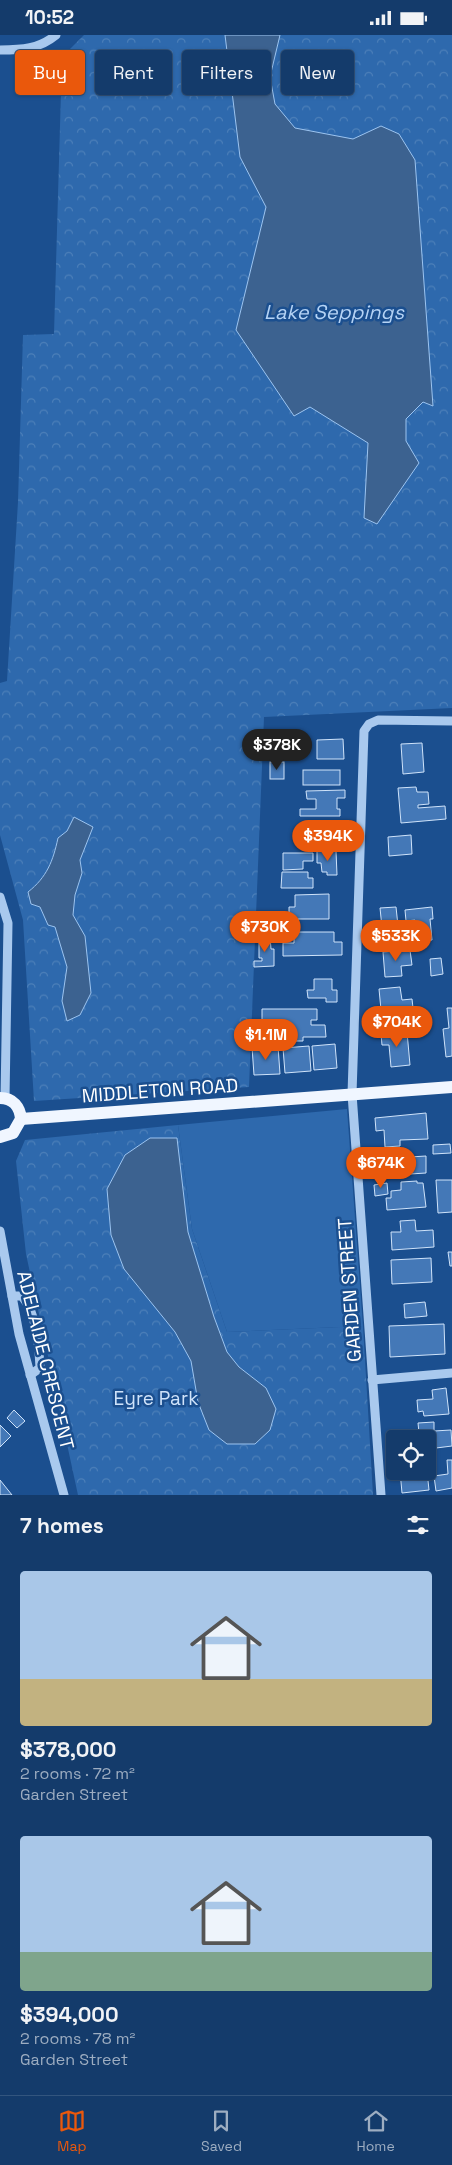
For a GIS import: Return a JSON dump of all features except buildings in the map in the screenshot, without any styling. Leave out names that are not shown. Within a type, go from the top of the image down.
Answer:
[{"type":"main road","name":"MIDDLETON ROAD","points":[[21,1119],[452,1087]]},
{"type":"main road","points":[[0,1137],[13,1133],[21,1119],[17,1106],[2,1098]]},
{"type":"street","points":[[0,50],[24,50],[43,44],[56,35]]},
{"type":"street","name":"GARDEN STREET","points":[[381,1495],[352,1094],[364,731],[369,724],[378,720],[452,721]]},
{"type":"street","points":[[0,897],[8,923],[2,1098]]},
{"type":"street","name":"ADELAIDE CRESCENT","points":[[0,1231],[18,1334],[64,1495]]},
{"type":"street","points":[[12,1296],[22,1296],[27,1302],[39,1346],[40,1368],[30,1375]]},
{"type":"street","points":[[372,1380],[452,1373]]},
{"type":"green space","points":[[84,35],[452,35],[452,708],[264,717],[249,1087],[34,1101],[23,920],[0,835],[0,683],[7,681],[18,502],[23,335],[54,334],[61,95],[85,95],[85,50],[69,50]]},
{"type":"green space","points":[[347,1109],[363,1326],[227,1332],[192,1229],[178,1125]]},
{"type":"green space","name":"Eyre Park","points":[[178,1125],[192,1229],[227,1332],[363,1326],[373,1495],[78,1495],[26,1254],[16,1161],[25,1140]]},
{"type":"water","name":"Lake Seppings","points":[[225,35],[280,35],[271,73],[271,50],[227,50]]},
{"type":"water","name":"Lake Seppings","points":[[271,82],[275,104],[295,128],[353,139],[381,126],[399,134],[415,160],[433,406],[423,402],[406,419],[406,441],[419,463],[377,524],[364,518],[368,443],[310,407],[294,416],[236,330],[266,207],[240,157],[232,95],[271,95]]},
{"type":"water","points":[[74,817],[93,827],[80,860],[82,873],[75,895],[73,915],[85,936],[91,993],[80,1015],[67,1021],[62,1001],[67,967],[55,927],[48,925],[40,907],[31,904],[28,892],[45,874],[54,854],[58,838],[67,831]]},
{"type":"water","points":[[150,1138],[177,1138],[188,1232],[214,1317],[227,1352],[239,1367],[266,1388],[276,1409],[270,1430],[255,1444],[227,1444],[209,1430],[198,1402],[191,1361],[175,1332],[124,1269],[111,1235],[107,1189],[125,1155]]}]
